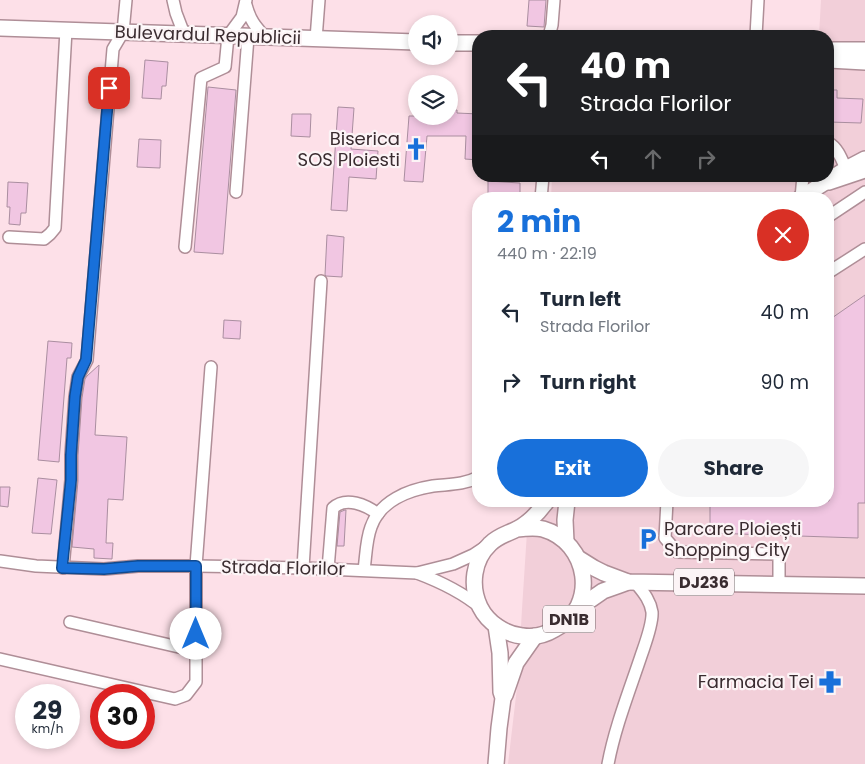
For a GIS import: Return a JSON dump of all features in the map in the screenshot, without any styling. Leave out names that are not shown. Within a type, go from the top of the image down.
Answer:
[{"type":"main road","name":"Bulevardul Republicii","points":[[0,28],[408,42]]},
{"type":"main road","points":[[458,43],[472,44]]},
{"type":"main road","points":[[834,50],[865,50]]},
{"type":"main road","points":[[834,60],[865,62]]},
{"type":"main road","points":[[834,177],[865,159]]},
{"type":"main road","points":[[810,192],[826,182]]},
{"type":"main road","name":"DN1B","points":[[517,529],[533,518],[542,507]]},
{"type":"main road","points":[[566,542],[567,507]]},
{"type":"main road","name":"DN1B","points":[[530,527],[556,534],[566,542],[578,558],[582,568],[583,584],[581,600],[569,619],[559,628],[535,636],[515,635],[496,626],[481,608],[474,586],[477,563],[490,543],[503,534],[530,527]]},
{"type":"main road","name":"DJ236","points":[[578,558],[604,573],[631,582],[865,586]]},
{"type":"main road","name":"DJ236","points":[[576,609],[603,591],[631,582]]},
{"type":"main road","name":"DN1B","points":[[496,626],[503,698]]},
{"type":"main road","name":"DN1B","points":[[496,764],[503,698],[516,663],[535,636]]},
{"type":"street","points":[[62,568],[71,480],[75,396],[78,377],[86,360],[113,49],[122,32],[126,0]]},
{"type":"street","points":[[173,0],[184,34]]},
{"type":"street","points":[[316,39],[319,0]]},
{"type":"street","points":[[551,30],[554,0]]},
{"type":"street","points":[[756,30],[758,0]]},
{"type":"street","points":[[185,247],[201,78],[225,67],[228,36],[242,17],[246,2]]},
{"type":"street","points":[[246,2],[253,24],[265,37]]},
{"type":"street","points":[[10,236],[44,239],[55,228],[66,30]]},
{"type":"street","points":[[236,192],[248,36]]},
{"type":"street","points":[[834,148],[846,169]]},
{"type":"street","points":[[813,192],[865,172]]},
{"type":"street","points":[[834,213],[865,192]]},
{"type":"street","points":[[834,269],[865,249]]},
{"type":"street","points":[[303,568],[321,281]]},
{"type":"street","points":[[0,659],[175,700],[186,695],[196,682],[196,566],[211,367]]},
{"type":"street","points":[[364,570],[371,525],[386,505],[399,496],[415,490],[434,486],[458,485],[472,480]]},
{"type":"street","points":[[328,568],[332,508],[344,502],[362,504],[378,514]]},
{"type":"street","points":[[667,507],[665,538],[677,552],[779,554],[779,584]]},
{"type":"street","points":[[417,573],[453,564],[473,555],[490,543]]},
{"type":"street","name":"Strada Florilor","points":[[0,561],[62,568],[104,569],[138,566],[196,566],[328,568],[417,573]]},
{"type":"street","points":[[417,573],[447,586],[481,608]]},
{"type":"street","points":[[608,764],[646,639],[652,613],[646,596],[631,582]]},
{"type":"street","points":[[70,622],[196,651]]},
{"type":"shaded area","points":[[821,0],[865,0],[865,764],[508,764],[518,679],[529,507],[834,507],[834,192],[551,192],[552,182],[834,182],[834,30],[819,30]]},
{"type":"building","points":[[529,0],[546,0],[544,27],[527,26]]},
{"type":"building","points":[[145,60],[168,62],[166,86],[162,86],[161,99],[142,98]]},
{"type":"building","points":[[208,87],[236,90],[223,254],[194,252]]},
{"type":"building","points":[[834,90],[837,90],[837,98],[863,99],[861,123],[834,122]]},
{"type":"building","points":[[338,107],[354,108],[351,149],[378,151],[376,179],[349,177],[347,211],[331,210]]},
{"type":"building","points":[[458,113],[472,114],[472,160],[465,159],[466,136],[427,136],[423,182],[404,181],[408,125],[458,125]]},
{"type":"building","points":[[292,114],[311,114],[310,137],[291,136]]},
{"type":"building","points":[[139,139],[161,140],[160,168],[137,167]]},
{"type":"building","points":[[8,182],[28,183],[26,213],[21,213],[20,225],[9,224],[10,207],[7,207]]},
{"type":"building","points":[[488,182],[520,183],[520,192],[488,192]]},
{"type":"building","points":[[327,235],[344,237],[342,277],[325,275]]},
{"type":"building","points":[[865,295],[865,503],[858,503],[858,538],[710,533],[710,507],[834,507],[834,317]]},
{"type":"building","points":[[224,320],[241,321],[240,339],[223,338]]},
{"type":"building","points":[[48,341],[72,343],[71,358],[67,358],[59,462],[38,460]]},
{"type":"building","points":[[99,365],[95,435],[127,437],[123,500],[108,499],[106,543],[113,543],[112,559],[94,558],[94,549],[72,547],[78,481],[82,398],[85,379]]},
{"type":"building","points":[[38,478],[57,480],[51,534],[32,533]]},
{"type":"building","points":[[0,487],[10,487],[8,507],[0,506]]},
{"type":"building","points":[[346,510],[344,546],[337,546],[340,512]]},
{"type":"place","name":"Biserica SOS Ploiesti","points":[[416,149]]},
{"type":"place","name":"Parcare Ploiești Shopping City","points":[[648,539]]},
{"type":"place","name":"Farmacia Tei","points":[[830,682]]},
{"type":"route","points":[[109,88],[86,360],[78,377],[75,396],[71,480],[62,568],[104,569],[138,566],[196,566],[196,634]]}]
